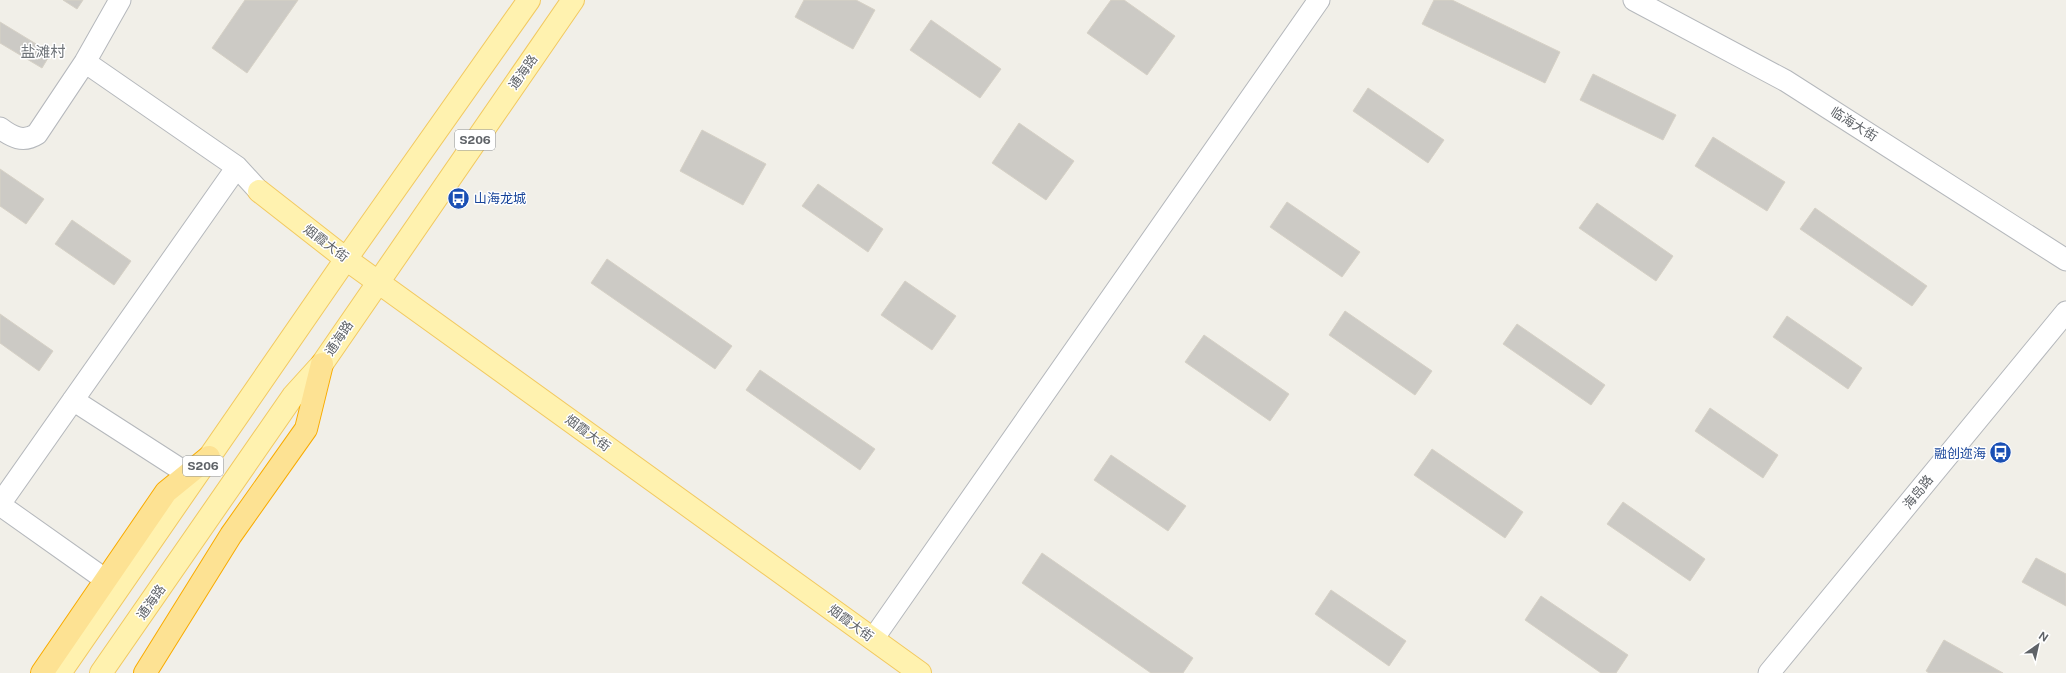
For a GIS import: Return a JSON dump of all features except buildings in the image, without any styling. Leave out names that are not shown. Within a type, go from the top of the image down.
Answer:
[{"type":"highway","points":[[145,673],[232,535],[306,429],[322,364]]},
{"type":"highway","points":[[42,673],[166,492],[191,476],[209,457]]},
{"type":"main road","name":"S206","points":[[209,457],[346,259],[529,0]]},
{"type":"main road","name":"通海路","points":[[101,673],[293,396],[322,364],[573,0]]},
{"type":"main road","name":"烟霞大街","points":[[258,191],[346,259],[920,673]]},
{"type":"main road","name":"S206","points":[[60,673],[191,476]]},
{"type":"street","points":[[0,128],[13,137],[23,139],[30,139],[37,134],[84,62],[120,0]]},
{"type":"street","points":[[873,640],[1319,0]]},
{"type":"street","name":"临海大街","points":[[1634,0],[1786,81],[2066,260]]},
{"type":"street","points":[[84,62],[238,166],[258,191]]},
{"type":"street","points":[[106,580],[0,505],[238,166]]},
{"type":"street","name":"海岛路","points":[[1769,673],[2066,312]]},
{"type":"street","points":[[73,400],[191,476]]},
{"type":"place","name":"山海龙城","points":[[459,198]]},
{"type":"place","name":"融创迩海","points":[[2001,453]]},
{"type":"district","name":"盐滩村","points":[[43,51]]}]
